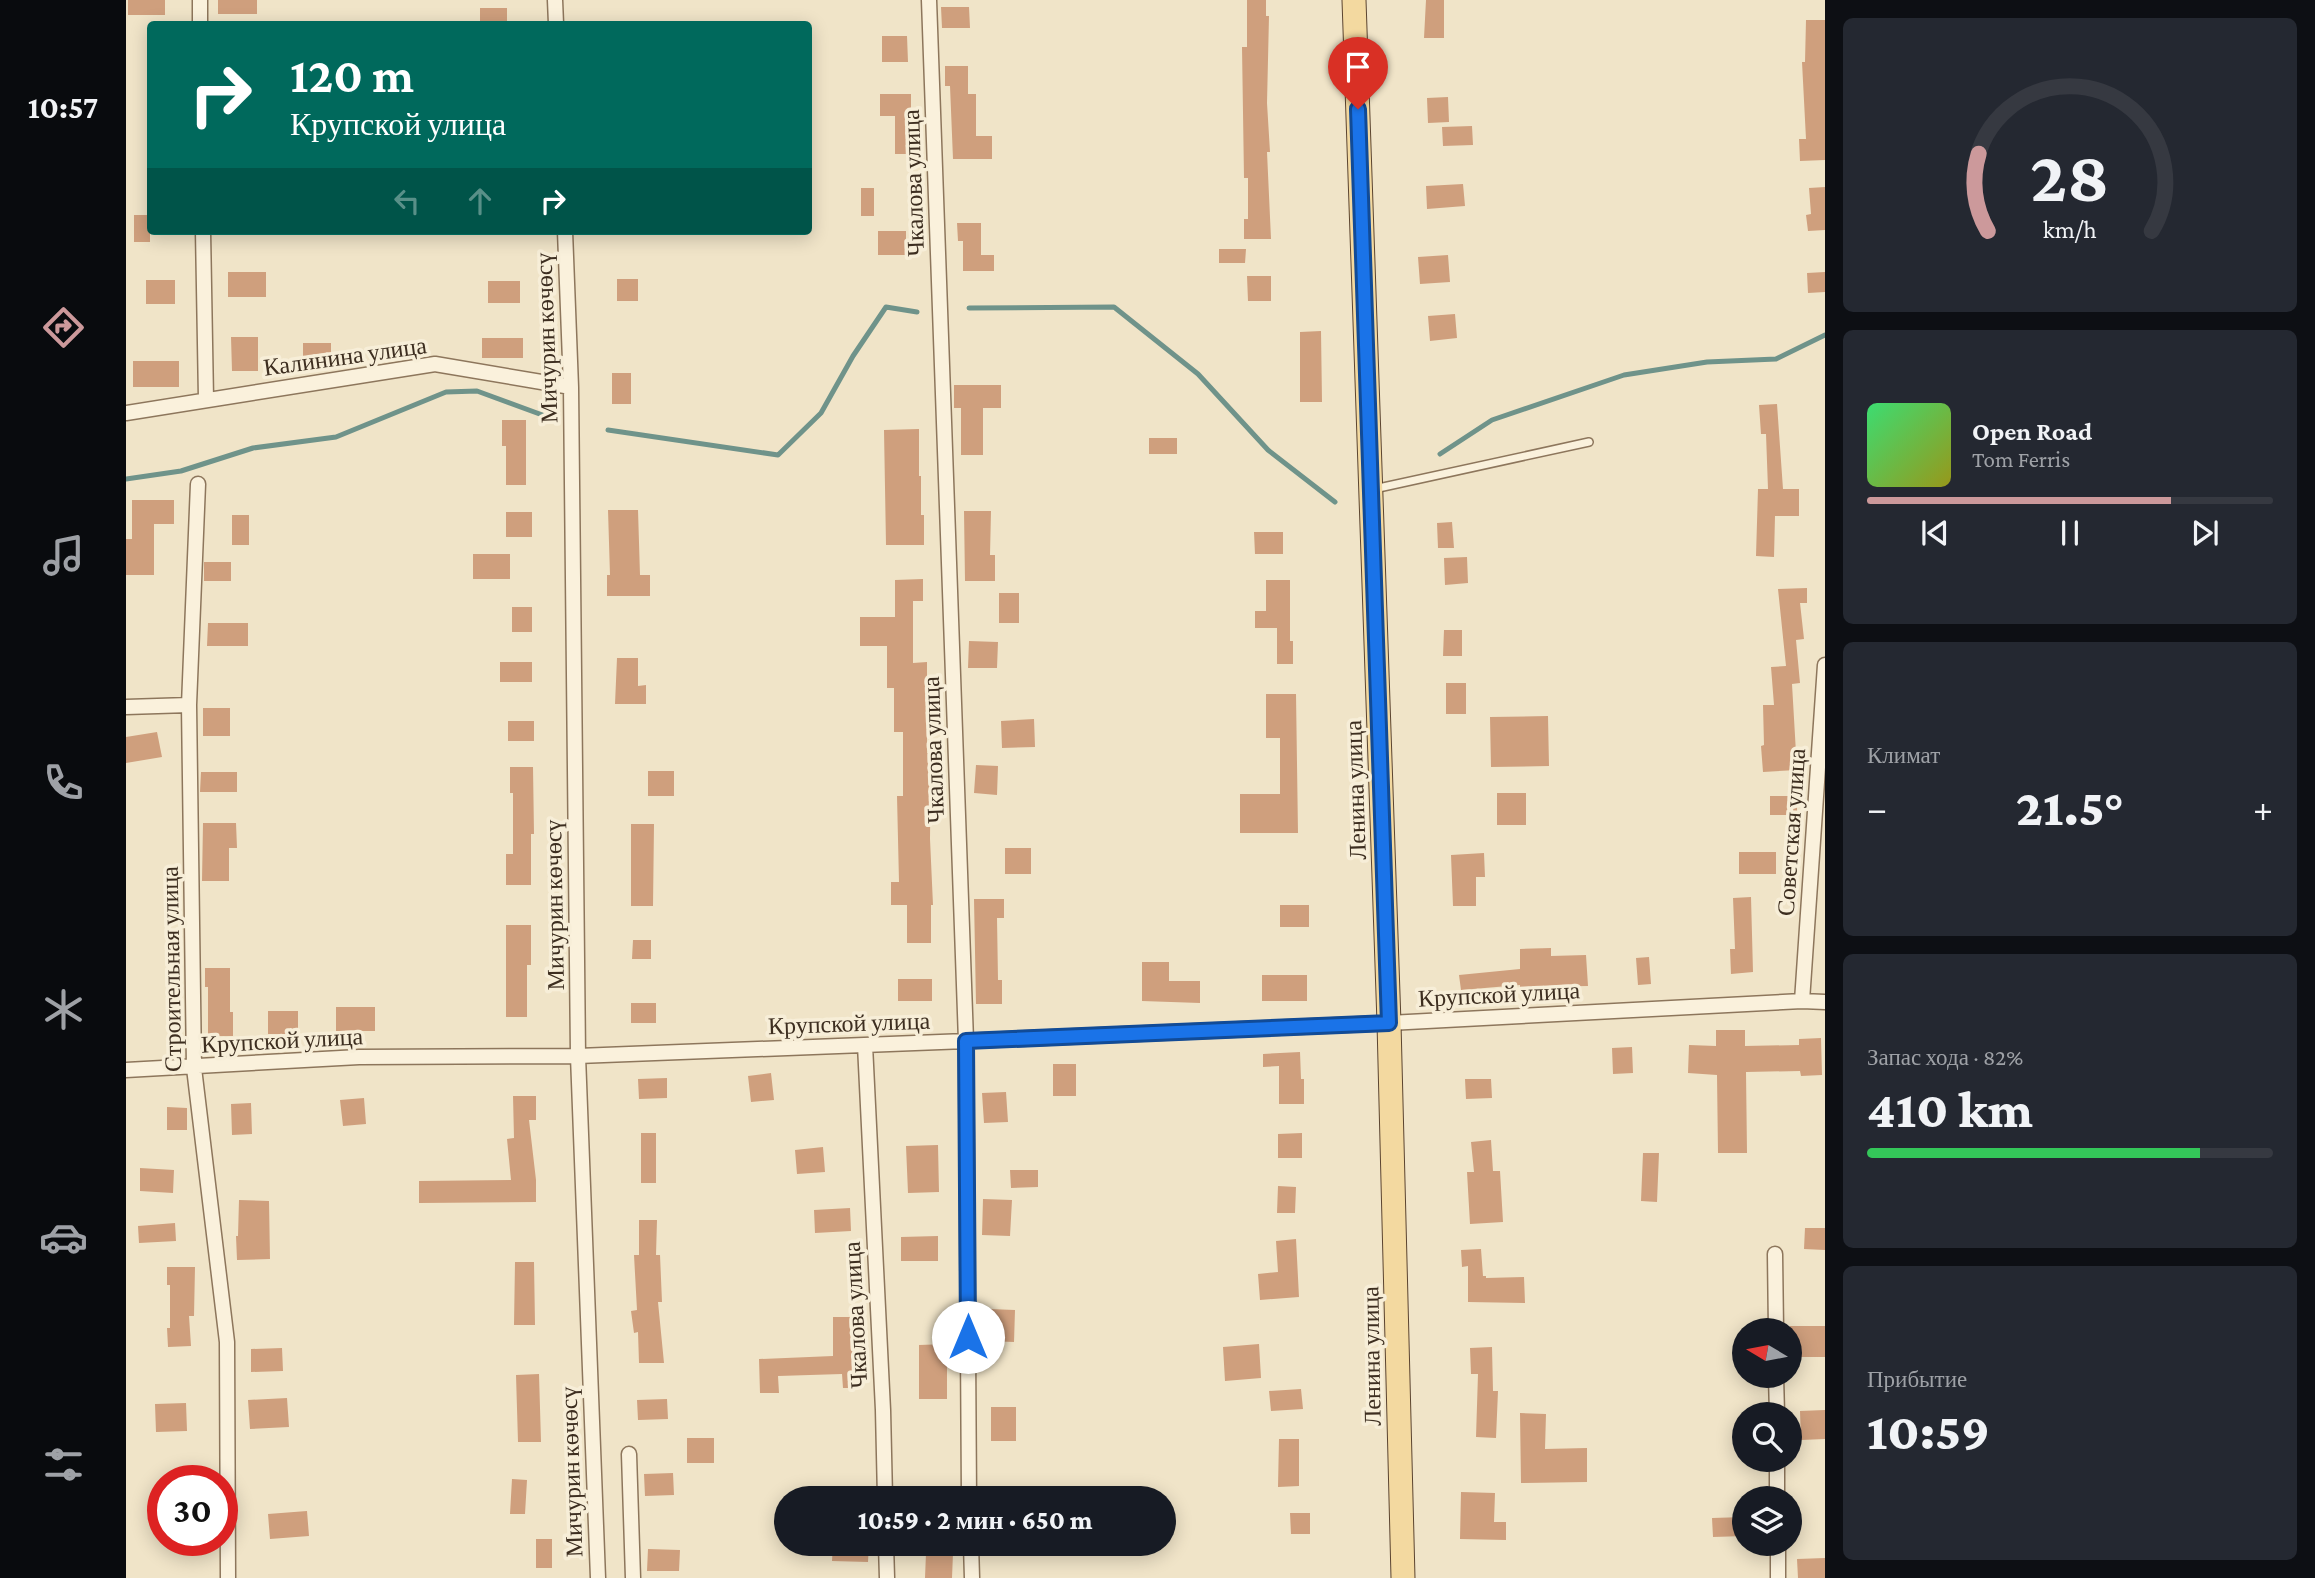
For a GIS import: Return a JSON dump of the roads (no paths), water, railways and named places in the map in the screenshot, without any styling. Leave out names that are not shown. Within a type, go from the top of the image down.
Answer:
[{"type":"main road","name":"Ленина улица","points":[[1354,0],[1389,1023],[1403,1578]]},
{"type":"street","points":[[200,0],[200,21]]},
{"type":"street","points":[[555,0],[556,21]]},
{"type":"street","name":"Чкалова улица","points":[[929,0],[966,1041],[969,1486]]},
{"type":"street","points":[[204,235],[206,399]]},
{"type":"street","name":"Мичурин көчөсү","points":[[565,235],[571,387],[578,1056],[598,1578]]},
{"type":"street","name":"Калинина улица","points":[[126,413],[435,364],[571,387]]},
{"type":"street","name":"Строительная улица","points":[[198,484],[189,705],[194,1068],[228,1342],[228,1578]]},
{"type":"street","name":"Советская улица","points":[[1802,1001],[1825,665]]},
{"type":"street","points":[[126,707],[189,705]]},
{"type":"street","name":"Крупской улица","points":[[126,1070],[359,1057],[578,1056],[966,1041],[1825,1002]]},
{"type":"street","name":"Чкалова улица","points":[[864,1045],[885,1486]]},
{"type":"street","points":[[1775,1254],[1776,1318]]},
{"type":"street","points":[[629,1454],[633,1578]]},
{"type":"street","points":[[886,1556],[887,1578]]},
{"type":"street","points":[[971,1556],[972,1578]]},
{"type":"street","points":[[1778,1556],[1778,1578]]},
{"type":"lane","points":[[1371,490],[1589,442]]},
{"type":"waterway","points":[[608,430],[778,455],[821,413],[853,356],[886,307],[917,312]]},
{"type":"waterway","points":[[969,308],[1114,307],[1198,374],[1268,450],[1335,502]]},
{"type":"waterway","points":[[1440,454],[1492,420],[1624,375],[1707,362],[1776,359],[1825,335]]},
{"type":"waterway","points":[[126,479],[181,471],[253,448],[336,437],[446,392],[477,391],[556,420]]}]
